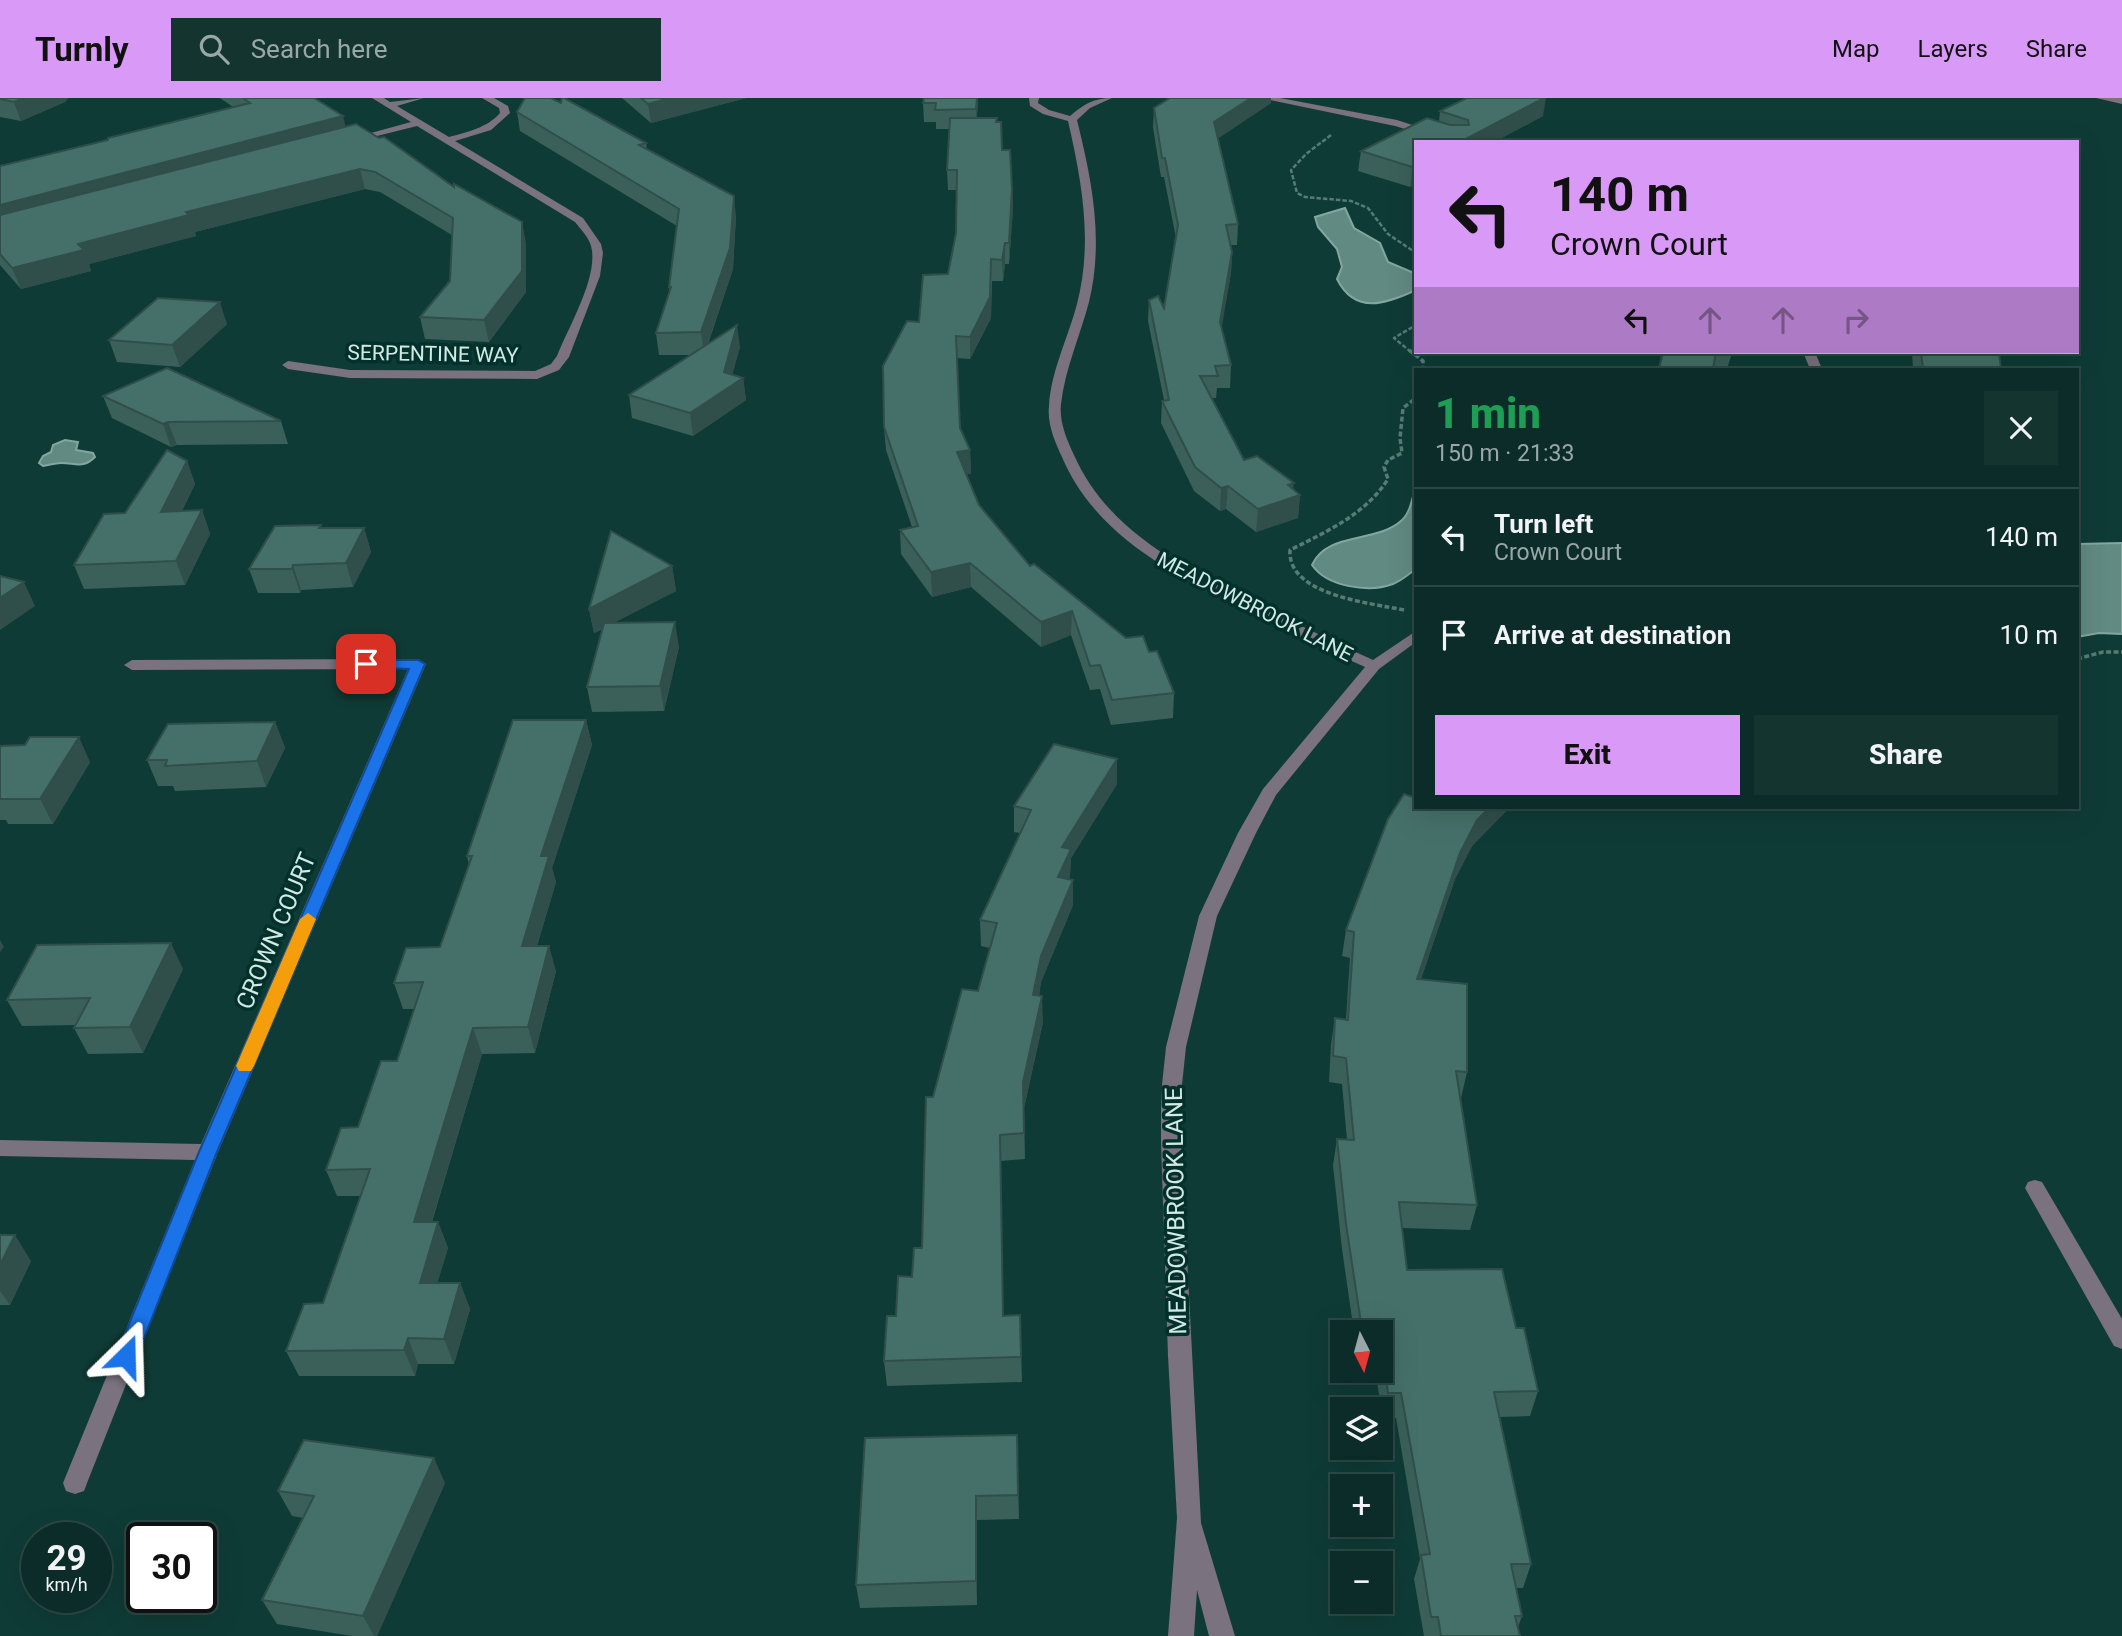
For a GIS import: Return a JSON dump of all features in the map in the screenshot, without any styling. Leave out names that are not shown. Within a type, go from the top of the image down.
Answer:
[{"type":"street","name":"SERPENTINE WAY","points":[[288,365],[350,373],[537,375],[555,367],[563,357],[597,268],[598,251],[592,235],[579,220],[377,98]]},
{"type":"street","points":[[388,105],[419,98]]},
{"type":"street","points":[[492,100],[511,98]]},
{"type":"street","points":[[1034,98],[1033,104],[1046,112],[1072,119],[1087,106],[1107,98]]},
{"type":"street","points":[[1265,98],[1397,123],[1452,140]]},
{"type":"street","points":[[2101,98],[2122,101]]},
{"type":"street","points":[[449,140],[483,130],[501,120],[505,113],[503,106],[492,100]]},
{"type":"street","name":"MEADOWBROOK LANE","points":[[1072,119],[1093,215],[1091,251],[1083,301],[1065,358],[1054,416],[1075,477],[1088,496],[1150,554],[1187,577],[1374,666]]},
{"type":"street","points":[[338,144],[419,123]]},
{"type":"street","name":"MEADOWBROOK LANE","points":[[1181,1636],[1189,1518],[1179,1356],[1171,1143],[1171,1094],[1176,1046],[1208,916],[1269,793],[1374,666],[1414,636]]},
{"type":"street","name":"CROWN COURT","points":[[75,1483],[208,1152],[418,664],[132,665]]},
{"type":"street","points":[[0,1148],[208,1152]]},
{"type":"street","points":[[2035,1188],[2122,1339]]},
{"type":"street","name":"MEADOWBROOK LANE","points":[[1189,1518],[1222,1636]]},
{"type":"path","points":[[1337,129],[1306,153],[1292,170],[1297,193],[1305,197],[1352,201],[1368,208],[1388,234],[1414,252]]},
{"type":"path","points":[[1414,326],[1394,338],[1414,354]]},
{"type":"path","points":[[1414,354],[1423,361],[1423,368]]},
{"type":"path","points":[[1404,610],[1323,588],[1299,578],[1289,563],[1290,550],[1340,523],[1384,489],[1388,479],[1384,467],[1388,460],[1402,453],[1400,438],[1403,408],[1414,400]]},
{"type":"path","points":[[2079,658],[2103,652],[2122,652]]},
{"type":"water","points":[[1345,208],[1354,228],[1380,243],[1388,262],[1414,273],[1414,291],[1383,302],[1362,302],[1353,298],[1337,279],[1342,267],[1337,249],[1318,227],[1315,217]]},
{"type":"water","points":[[65,440],[78,442],[76,450],[93,453],[95,457],[83,464],[59,463],[43,466],[39,463],[43,456],[51,452],[53,445]]},
{"type":"water","points":[[1414,493],[1414,570],[1402,579],[1383,587],[1361,588],[1328,579],[1312,565],[1319,554],[1329,547],[1392,527],[1405,517]]},
{"type":"water","points":[[2122,543],[2122,634],[2099,633],[2079,637],[2079,544]]},
{"type":"building","points":[[0,98],[23,98],[14,102]]},
{"type":"building","points":[[243,98],[314,98],[343,116],[0,205],[0,166],[250,103]]},
{"type":"building","points":[[525,98],[551,98],[561,103],[564,98],[646,143],[639,145],[734,196],[730,248],[701,332],[656,333],[671,287],[679,209],[517,112]]},
{"type":"building","points":[[641,98],[670,98],[648,104]]},
{"type":"building","points":[[924,98],[977,98],[976,109],[935,110],[936,103],[923,103]]},
{"type":"building","points":[[1170,98],[1251,98],[1214,122],[1238,224],[1226,225],[1232,252],[1220,322],[1231,365],[1215,366],[1218,376],[1200,376],[1244,460],[1257,456],[1294,483],[1288,485],[1300,495],[1258,509],[1228,486],[1221,488],[1195,467],[1162,401],[1169,400],[1149,300],[1158,296],[1164,308],[1178,225],[1165,158],[1162,158],[1154,108]]},
{"type":"building","points":[[1467,98],[1544,98],[1464,140],[1414,140],[1412,167],[1361,151],[1427,118],[1450,125],[1469,125],[1468,120],[1440,111]]},
{"type":"building","points":[[950,118],[997,118],[996,122],[1001,122],[1002,150],[1010,150],[1012,189],[1009,243],[1005,243],[1002,260],[991,259],[990,297],[970,337],[956,336],[960,428],[970,450],[957,452],[979,505],[1030,566],[1034,564],[1126,638],[1143,636],[1149,652],[1157,651],[1174,693],[1112,700],[1100,665],[1090,666],[1072,611],[1041,622],[970,563],[931,572],[900,530],[918,526],[884,427],[883,366],[907,321],[919,322],[923,275],[948,274],[956,233],[957,170],[947,170]]},
{"type":"building","points":[[356,124],[379,138],[384,137],[454,187],[454,184],[522,222],[522,271],[484,320],[420,317],[450,281],[453,218],[375,172],[360,169],[186,212],[189,215],[78,244],[84,250],[12,268],[0,254],[0,215]]},
{"type":"building","points":[[158,298],[220,302],[172,345],[109,340]]},
{"type":"building","points":[[737,325],[724,372],[743,378],[690,413],[629,395]]},
{"type":"building","points":[[1663,354],[1716,354],[1713,368],[1659,368]]},
{"type":"building","points":[[1921,354],[1999,354],[2001,368],[1923,368]]},
{"type":"building","points":[[167,368],[281,421],[163,424],[103,396]]},
{"type":"building","points":[[167,450],[187,461],[161,512],[202,510],[176,561],[74,565],[104,514],[125,513]]},
{"type":"building","points":[[321,525],[319,528],[364,528],[346,563],[293,565],[292,569],[249,569],[275,526]]},
{"type":"building","points":[[611,531],[672,566],[589,609]]},
{"type":"building","points":[[0,576],[24,582],[0,598]]},
{"type":"building","points":[[675,622],[660,686],[587,687],[604,623]]},
{"type":"building","points":[[513,720],[586,720],[541,856],[549,856],[522,946],[549,946],[528,1027],[473,1028],[414,1222],[438,1222],[420,1283],[460,1283],[444,1339],[408,1338],[404,1350],[286,1351],[304,1304],[323,1303],[370,1169],[326,1170],[341,1128],[358,1127],[381,1061],[397,1061],[423,982],[394,983],[406,948],[440,947],[472,856],[467,856]]},
{"type":"building","points":[[275,722],[257,761],[165,766],[167,760],[147,760],[168,724]]},
{"type":"building","points":[[30,737],[79,737],[40,799],[0,799],[0,746],[25,745]]},
{"type":"building","points":[[1054,744],[1117,759],[1062,847],[1071,849],[1058,877],[1073,880],[1041,956],[1033,995],[1042,996],[1023,1082],[1024,1133],[1000,1135],[1003,1316],[1020,1315],[1021,1357],[884,1361],[887,1316],[896,1316],[898,1276],[912,1277],[914,1248],[922,1248],[926,1097],[933,1097],[962,989],[978,991],[997,923],[980,920],[1031,810],[1014,806]]},
{"type":"building","points":[[1404,794],[1414,797],[1414,809],[1488,809],[1477,820],[1460,853],[1417,979],[1467,984],[1467,1072],[1456,1071],[1477,1205],[1399,1202],[1407,1270],[1502,1269],[1516,1328],[1524,1328],[1538,1391],[1494,1392],[1531,1564],[1511,1564],[1522,1616],[1515,1616],[1520,1636],[1441,1636],[1438,1617],[1431,1617],[1421,1555],[1430,1554],[1401,1393],[1388,1393],[1386,1383],[1393,1383],[1393,1320],[1361,1320],[1346,1224],[1337,1139],[1354,1140],[1346,1058],[1333,1056],[1335,1018],[1348,1020],[1354,932],[1346,930],[1388,819]]},
{"type":"building","points":[[171,943],[130,1027],[74,1028],[90,998],[7,1000],[37,945]]},
{"type":"building","points":[[0,1235],[15,1235],[0,1265]]},
{"type":"building","points":[[1017,1435],[1018,1495],[976,1496],[976,1581],[856,1585],[865,1438]]},
{"type":"building","points":[[304,1440],[434,1458],[363,1616],[262,1600],[314,1496],[278,1491]]},
{"type":"slow traffic","points":[[245,1066],[308,919]]},
{"type":"route","points":[[126,1356],[208,1152],[418,664],[366,664]]}]
